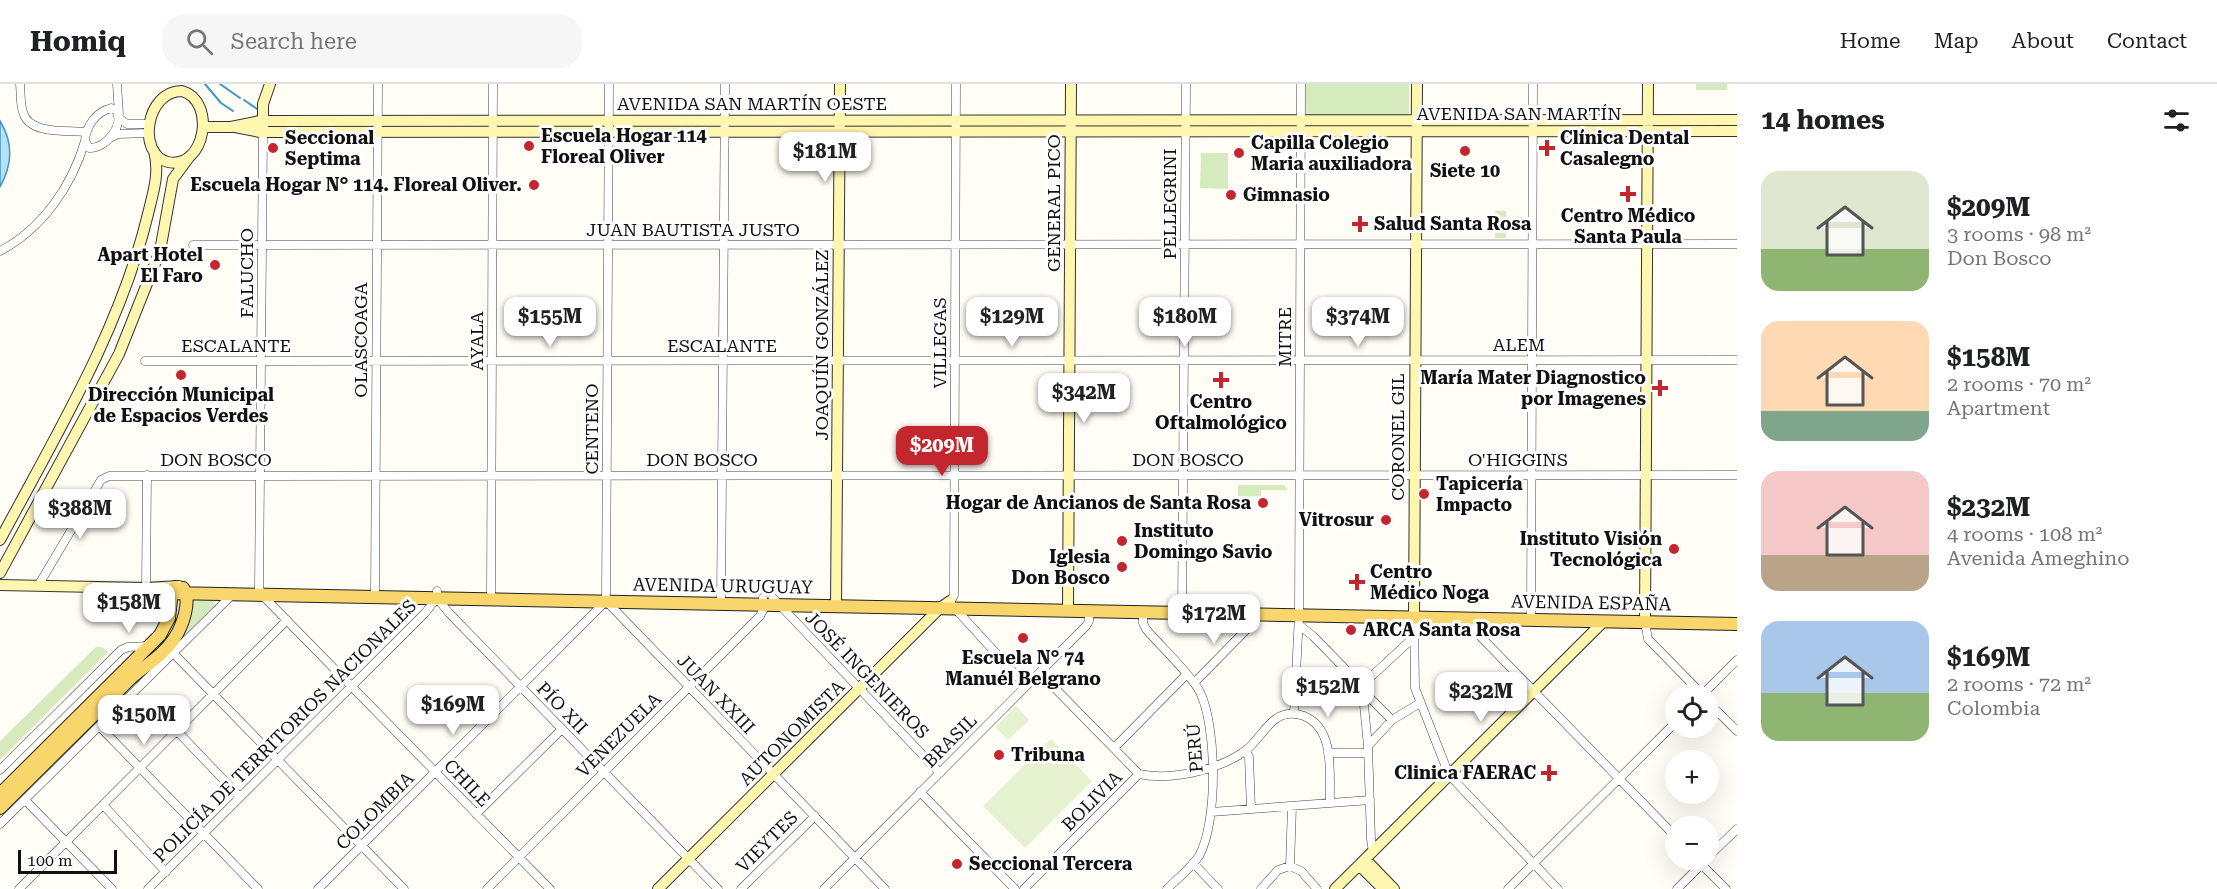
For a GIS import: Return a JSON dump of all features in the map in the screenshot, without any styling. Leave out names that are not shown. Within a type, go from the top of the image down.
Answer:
[{"type":"main road","points":[[0,540],[90,370],[135,263],[156,182],[157,169],[149,128],[153,109],[172,84]]},
{"type":"main road","points":[[0,573],[122,348],[160,251],[173,179],[199,142],[203,127],[202,113],[190,84]]},
{"type":"main road","points":[[262,126],[263,104],[270,84]]},
{"type":"main road","name":"JOAQUÍN GONZÁLEZ","points":[[836,603],[840,84]]},
{"type":"main road","name":"GENERAL PICO","points":[[1068,607],[1071,84]]},
{"type":"main road","name":"CORONEL GIL","points":[[1414,614],[1417,84]]},
{"type":"main road","points":[[1645,619],[1648,84]]},
{"type":"main road","points":[[163,97],[172,92],[182,92],[190,94],[197,101]]},
{"type":"main road","name":"AVENIDA SAN MARTÍN","points":[[1301,126],[1648,125],[1737,120]]},
{"type":"main road","name":"AVENIDA SAN MARTÍN","points":[[1648,125],[1737,130]]},
{"type":"main road","name":"AVENIDA SAN MARTÍN OESTE","points":[[203,127],[1301,126]]},
{"type":"main road","points":[[154,151],[168,162],[182,161],[190,156]]},
{"type":"main road","name":"AVENIDA URUGUAY","points":[[0,585],[146,588],[233,594],[261,591]]},
{"type":"main road","points":[[0,794],[150,646],[167,623],[179,591]]},
{"type":"main road","points":[[0,808],[132,677],[170,645],[182,622],[179,591]]},
{"type":"main road","name":"AVENIDA URUGUAY","points":[[179,591],[375,593],[948,606],[1158,606],[1299,616]]},
{"type":"main road","name":"AUTONOMISTA","points":[[658,889],[860,688],[948,606]]},
{"type":"main road","points":[[1143,612],[1145,608],[1158,606]]},
{"type":"main road","name":"AVENIDA URUGUAY","points":[[1068,607],[1089,611],[1143,612],[1182,609],[1299,616]]},
{"type":"main road","points":[[1473,618],[1475,615],[1488,612]]},
{"type":"main road","name":"AVENIDA ESPAÑA","points":[[1299,616],[1488,612],[1599,623],[1645,619],[1737,617]]},
{"type":"main road","name":"AVENIDA ESPAÑA","points":[[1299,616],[1414,614],[1473,618],[1579,614],[1737,624]]},
{"type":"main road","points":[[1335,889],[1599,623],[1579,614]]},
{"type":"main road","points":[[1366,859],[1383,889]]},
{"type":"main road","points":[[1366,859],[1394,889]]},
{"type":"street","points":[[20,84],[22,110],[29,123],[36,127],[86,132]]},
{"type":"street","points":[[109,139],[116,128],[119,116],[117,84]]},
{"type":"street","name":"OLASCOAGA","points":[[375,593],[378,84]]},
{"type":"street","name":"AYALA","points":[[491,596],[493,84]]},
{"type":"street","name":"CENTENO","points":[[606,598],[609,84]]},
{"type":"street","points":[[721,600],[725,84]]},
{"type":"street","name":"VILLEGAS","points":[[948,606],[954,595],[956,84]]},
{"type":"street","name":"PELLEGRINI","points":[[1182,609],[1186,84]]},
{"type":"street","name":"MITRE","points":[[1299,616],[1301,84]]},
{"type":"street","points":[[1531,616],[1533,84]]},
{"type":"street","points":[[0,251],[21,239],[38,225],[58,198],[76,166],[86,132],[92,121],[104,111],[114,109],[127,124],[149,128]]},
{"type":"street","name":"FALUCHO","points":[[261,591],[262,126]]},
{"type":"street","points":[[76,166],[118,134],[149,128]]},
{"type":"street","points":[[85,141],[90,148],[100,146]]},
{"type":"street","name":"JUAN BAUTISTA JUSTO","points":[[193,245],[1737,244]]},
{"type":"street","name":"ALEM","points":[[1300,361],[1737,360]]},
{"type":"street","name":"ESCALANTE","points":[[145,361],[1300,361]]},
{"type":"street","name":"O'HIGGINS","points":[[1300,475],[1737,475]]},
{"type":"street","name":"DON BOSCO","points":[[38,586],[105,477],[1300,475]]},
{"type":"street","points":[[146,588],[147,476]]},
{"type":"street","name":"CHILE","points":[[261,591],[550,889]]},
{"type":"street","points":[[0,824],[233,594]]},
{"type":"street","name":"POLICÍA DE TERRITORIOS NACIONALES","points":[[148,889],[352,686],[437,595]]},
{"type":"street","name":"PÍO XII","points":[[437,595],[449,613],[718,889]]},
{"type":"street","name":"COLOMBIA","points":[[318,889],[606,598]]},
{"type":"street","name":"JUAN XXIII","points":[[606,598],[885,889]]},
{"type":"street","name":"VENEZUELA","points":[[487,889],[760,616],[770,601]]},
{"type":"street","name":"JOSÉ INGENIEROS","points":[[770,601],[860,688],[940,772]]},
{"type":"street","points":[[948,606],[1026,686]]},
{"type":"street","name":"BRASIL","points":[[824,889],[1086,626],[1089,621],[1089,611]]},
{"type":"street","name":"PERÚ","points":[[1143,612],[1146,629],[1194,683],[1203,699],[1212,744],[1210,812],[1203,846],[1193,863],[1167,889]]},
{"type":"street","points":[[1194,683],[1251,626],[1254,614]]},
{"type":"street","points":[[1414,614],[1414,682],[1449,775],[1558,889]]},
{"type":"street","points":[[1299,616],[1315,638],[1392,720]]},
{"type":"street","points":[[1299,616],[1294,714],[1308,718],[1317,725],[1325,737],[1330,803]]},
{"type":"street","points":[[1315,638],[1312,631],[1314,623],[1319,618],[1327,616]]},
{"type":"street","points":[[1473,618],[1475,631],[1665,826]]},
{"type":"street","points":[[1645,619],[1647,639],[1692,684]]},
{"type":"street","points":[[20,889],[287,620]]},
{"type":"street","points":[[1360,687],[1414,637]]},
{"type":"street","points":[[0,770],[120,651],[130,647],[150,646]]},
{"type":"street","points":[[173,653],[404,889]]},
{"type":"street","points":[[1712,684],[1737,660]]},
{"type":"street","points":[[1040,672],[1139,774]]},
{"type":"street","points":[[1114,748],[1186,675]]},
{"type":"street","points":[[1360,687],[1365,704],[1370,800],[1366,859]]},
{"type":"street","points":[[1328,753],[1368,750],[1392,720],[1420,703]]},
{"type":"street","points":[[1719,713],[1737,731]]},
{"type":"street","name":"BOLIVIA","points":[[1024,889],[1139,774],[1170,777],[1212,766],[1243,752],[1274,721],[1285,715],[1294,714]]},
{"type":"street","points":[[99,726],[258,889]]},
{"type":"street","points":[[476,814],[562,729]]},
{"type":"street","points":[[177,731],[240,797]]},
{"type":"street","points":[[1508,889],[1665,733]]},
{"type":"street","points":[[1243,752],[1249,757],[1251,809]]},
{"type":"street","points":[[920,792],[1015,889]]},
{"type":"street","points":[[25,800],[112,889]]},
{"type":"street","points":[[1210,812],[1370,800]]},
{"type":"street","points":[[103,805],[166,872]]},
{"type":"street","points":[[1290,866],[1292,806]]},
{"type":"street","name":"VIEYTES","points":[[741,889],[814,816]]},
{"type":"street","points":[[1719,845],[1737,829]]},
{"type":"street","points":[[1193,863],[1218,889]]},
{"type":"street","points":[[1261,889],[1278,870],[1290,866],[1301,871],[1317,889]]},
{"type":"street","points":[[1677,889],[1694,870]]},
{"type":"street","points":[[1711,870],[1726,889]]},
{"type":"green space","points":[[1303,84],[1409,84],[1409,114],[1407,116],[1309,118],[1304,115]]},
{"type":"green space","points":[[1696,84],[1727,84],[1727,90],[1696,90]]},
{"type":"green space","points":[[1201,153],[1228,153],[1228,189],[1200,188]]},
{"type":"green space","points":[[1495,211],[1506,211],[1506,238],[1495,238]]},
{"type":"green space","points":[[1238,485],[1284,485],[1288,490],[1261,490],[1261,496],[1238,496]]},
{"type":"green space","points":[[192,599],[212,600],[215,605],[0,820],[0,813],[136,677],[165,654]]},
{"type":"green space","points":[[96,647],[102,647],[108,652],[0,760],[0,741]]},
{"type":"green space","points":[[1016,706],[1029,720],[1008,740],[995,727]]},
{"type":"green space","points":[[1051,739],[1092,781],[1025,848],[983,806]]},
{"type":"water","points":[[0,121],[8,138],[10,154],[7,171],[0,187]]},
{"type":"waterway","points":[[205,84],[221,103],[233,111]]},
{"type":"waterway","points":[[220,84],[240,98]]},
{"type":"waterway","points":[[244,100],[260,111]]},
{"type":"place","name":"Escuela Hogar 114 Floreal Oliver","points":[[529,146]]},
{"type":"place","name":"Seccional Septima","points":[[273,148]]},
{"type":"place","name":"Clínica Dental Casalegno","points":[[1547,148]]},
{"type":"place","name":"Siete 10","points":[[1465,151]]},
{"type":"place","name":"Capilla Colegio Maria auxiliadora","points":[[1239,153]]},
{"type":"place","name":"Escuela Hogar N° 114. Floreal Oliver.","points":[[534,185]]},
{"type":"place","name":"Centro Médico Santa Paula","points":[[1628,194]]},
{"type":"place","name":"Gimnasio","points":[[1231,195]]},
{"type":"place","name":"Salud Santa Rosa","points":[[1360,224]]},
{"type":"place","name":"Apart Hotel El Faro","points":[[215,265]]},
{"type":"place","name":"Dirección Municipal de Espacios Verdes","points":[[181,375]]},
{"type":"place","name":"Centro Oftalmológico","points":[[1221,380]]},
{"type":"place","name":"María Mater Diagnostico por Imagenes","points":[[1660,388]]},
{"type":"place","name":"Tapicería Impacto","points":[[1424,494]]},
{"type":"place","name":"Hogar de Ancianos de Santa Rosa","points":[[1263,503]]},
{"type":"place","name":"Vitrosur","points":[[1386,520]]},
{"type":"place","name":"Instituto Domingo Savio","points":[[1122,541]]},
{"type":"place","name":"Instituto Visión Tecnológica","points":[[1674,549]]},
{"type":"place","name":"Iglesia Don Bosco","points":[[1122,567]]},
{"type":"place","name":"Centro Médico Noga","points":[[1357,582]]},
{"type":"place","name":"ARCA Santa Rosa","points":[[1351,630]]},
{"type":"place","name":"Escuela N° 74 Manuél Belgrano","points":[[1023,638]]},
{"type":"place","name":"Tribuna","points":[[999,755]]},
{"type":"place","name":"Clinica FAERAC","points":[[1549,773]]},
{"type":"place","name":"Seccional Tercera","points":[[957,864]]}]
